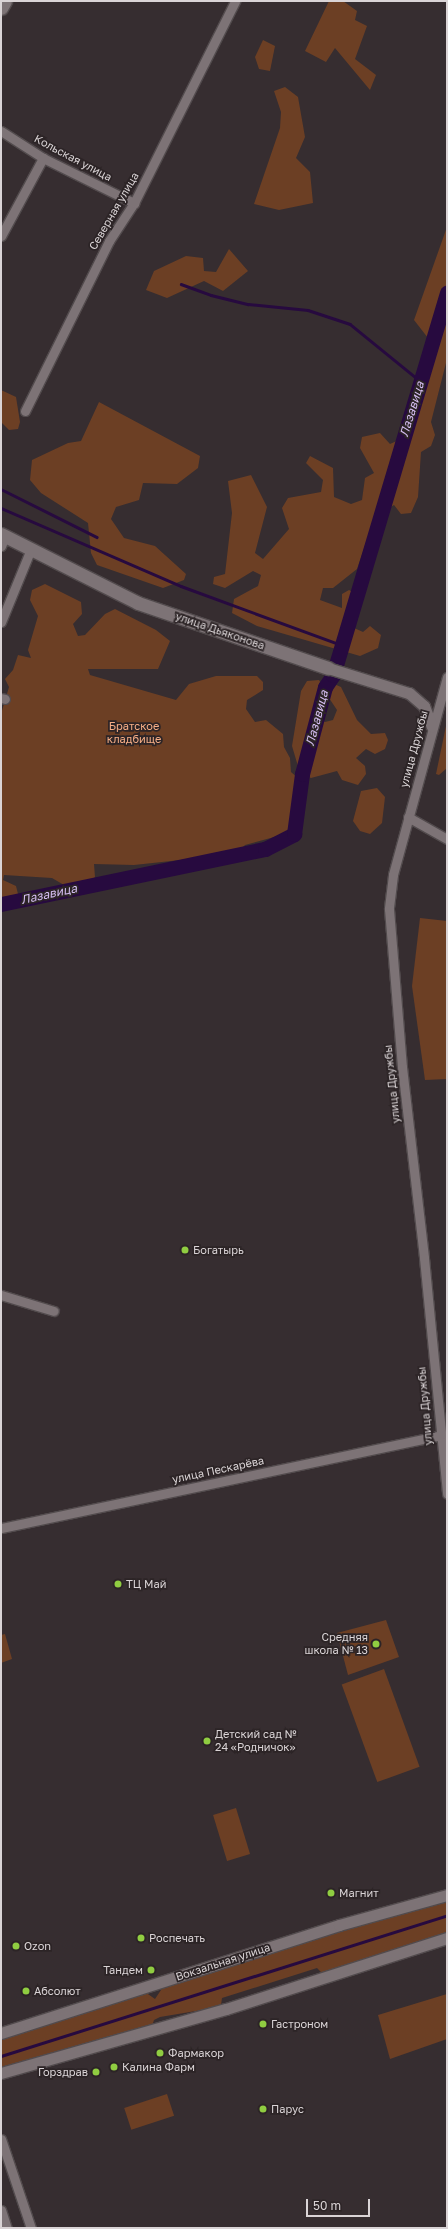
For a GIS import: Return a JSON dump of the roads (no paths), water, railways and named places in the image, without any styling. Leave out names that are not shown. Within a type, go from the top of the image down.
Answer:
[{"type":"main road","points":[[1,8],[5,1]]},
{"type":"main road","name":"улица Дьяконова","points":[[2,539],[31,549],[138,603],[328,668]]},
{"type":"street","name":"Северная улица","points":[[25,411],[109,241],[134,203],[235,1]]},
{"type":"street","name":"Кольская улица","points":[[1,131],[42,158],[134,203]]},
{"type":"street","points":[[1,236],[42,158]]},
{"type":"street","points":[[1,622],[31,549]]},
{"type":"street","name":"улица Дьяконова","points":[[328,668],[409,693],[424,706],[432,727]]},
{"type":"street","name":"улица Дружбы","points":[[447,677],[432,727],[393,875],[389,909],[402,1067],[424,1258],[439,1436],[447,1494]]},
{"type":"street","points":[[408,817],[447,839]]},
{"type":"street","points":[[1,1295],[54,1311]]},
{"type":"street","name":"улица Пескарёва","points":[[1,1528],[439,1436]]},
{"type":"street","name":"Вокзальная улица","points":[[1,2033],[339,1925],[447,1895]]},
{"type":"street","points":[[1,2073],[205,2015],[447,1938]]},
{"type":"street","points":[[1,2139],[31,2228]]},
{"type":"street","points":[[1,2210],[7,2228]]},
{"type":"waterway","points":[[181,284],[211,295],[248,304],[308,310],[350,324],[419,380]]},
{"type":"waterway","name":"Лазавица","points":[[1,904],[265,849],[294,834],[302,774],[325,687],[333,675],[447,293]]},
{"type":"waterway","points":[[1,489],[97,537]]},
{"type":"waterway","points":[[1,508],[181,586],[341,645]]},
{"type":"waterway","points":[[1,2056],[447,1915]]},
{"type":"place","name":"Богатырь","points":[[185,1250]]},
{"type":"place","name":"ТЦ Май","points":[[118,1584]]},
{"type":"place","name":"Средняя школа № 13","points":[[376,1644]]},
{"type":"place","name":"Детский сад № 24 «Родничок»","points":[[207,1741]]},
{"type":"place","name":"Магнит","points":[[331,1893]]},
{"type":"place","name":"Роспечать","points":[[141,1938]]},
{"type":"place","name":"Ozon","points":[[16,1946]]},
{"type":"place","name":"Тандем","points":[[151,1970]]},
{"type":"place","name":"Абсолют","points":[[26,1991]]},
{"type":"place","name":"Гастроном","points":[[263,2024]]},
{"type":"place","name":"Фармакор","points":[[160,2053]]},
{"type":"place","name":"Калина Фарм","points":[[114,2067]]},
{"type":"place","name":"Горздрав","points":[[96,2072]]},
{"type":"place","name":"Парус","points":[[263,2109]]},
{"type":"park label","name":"Братское кладбище","points":[[134,733]]}]
